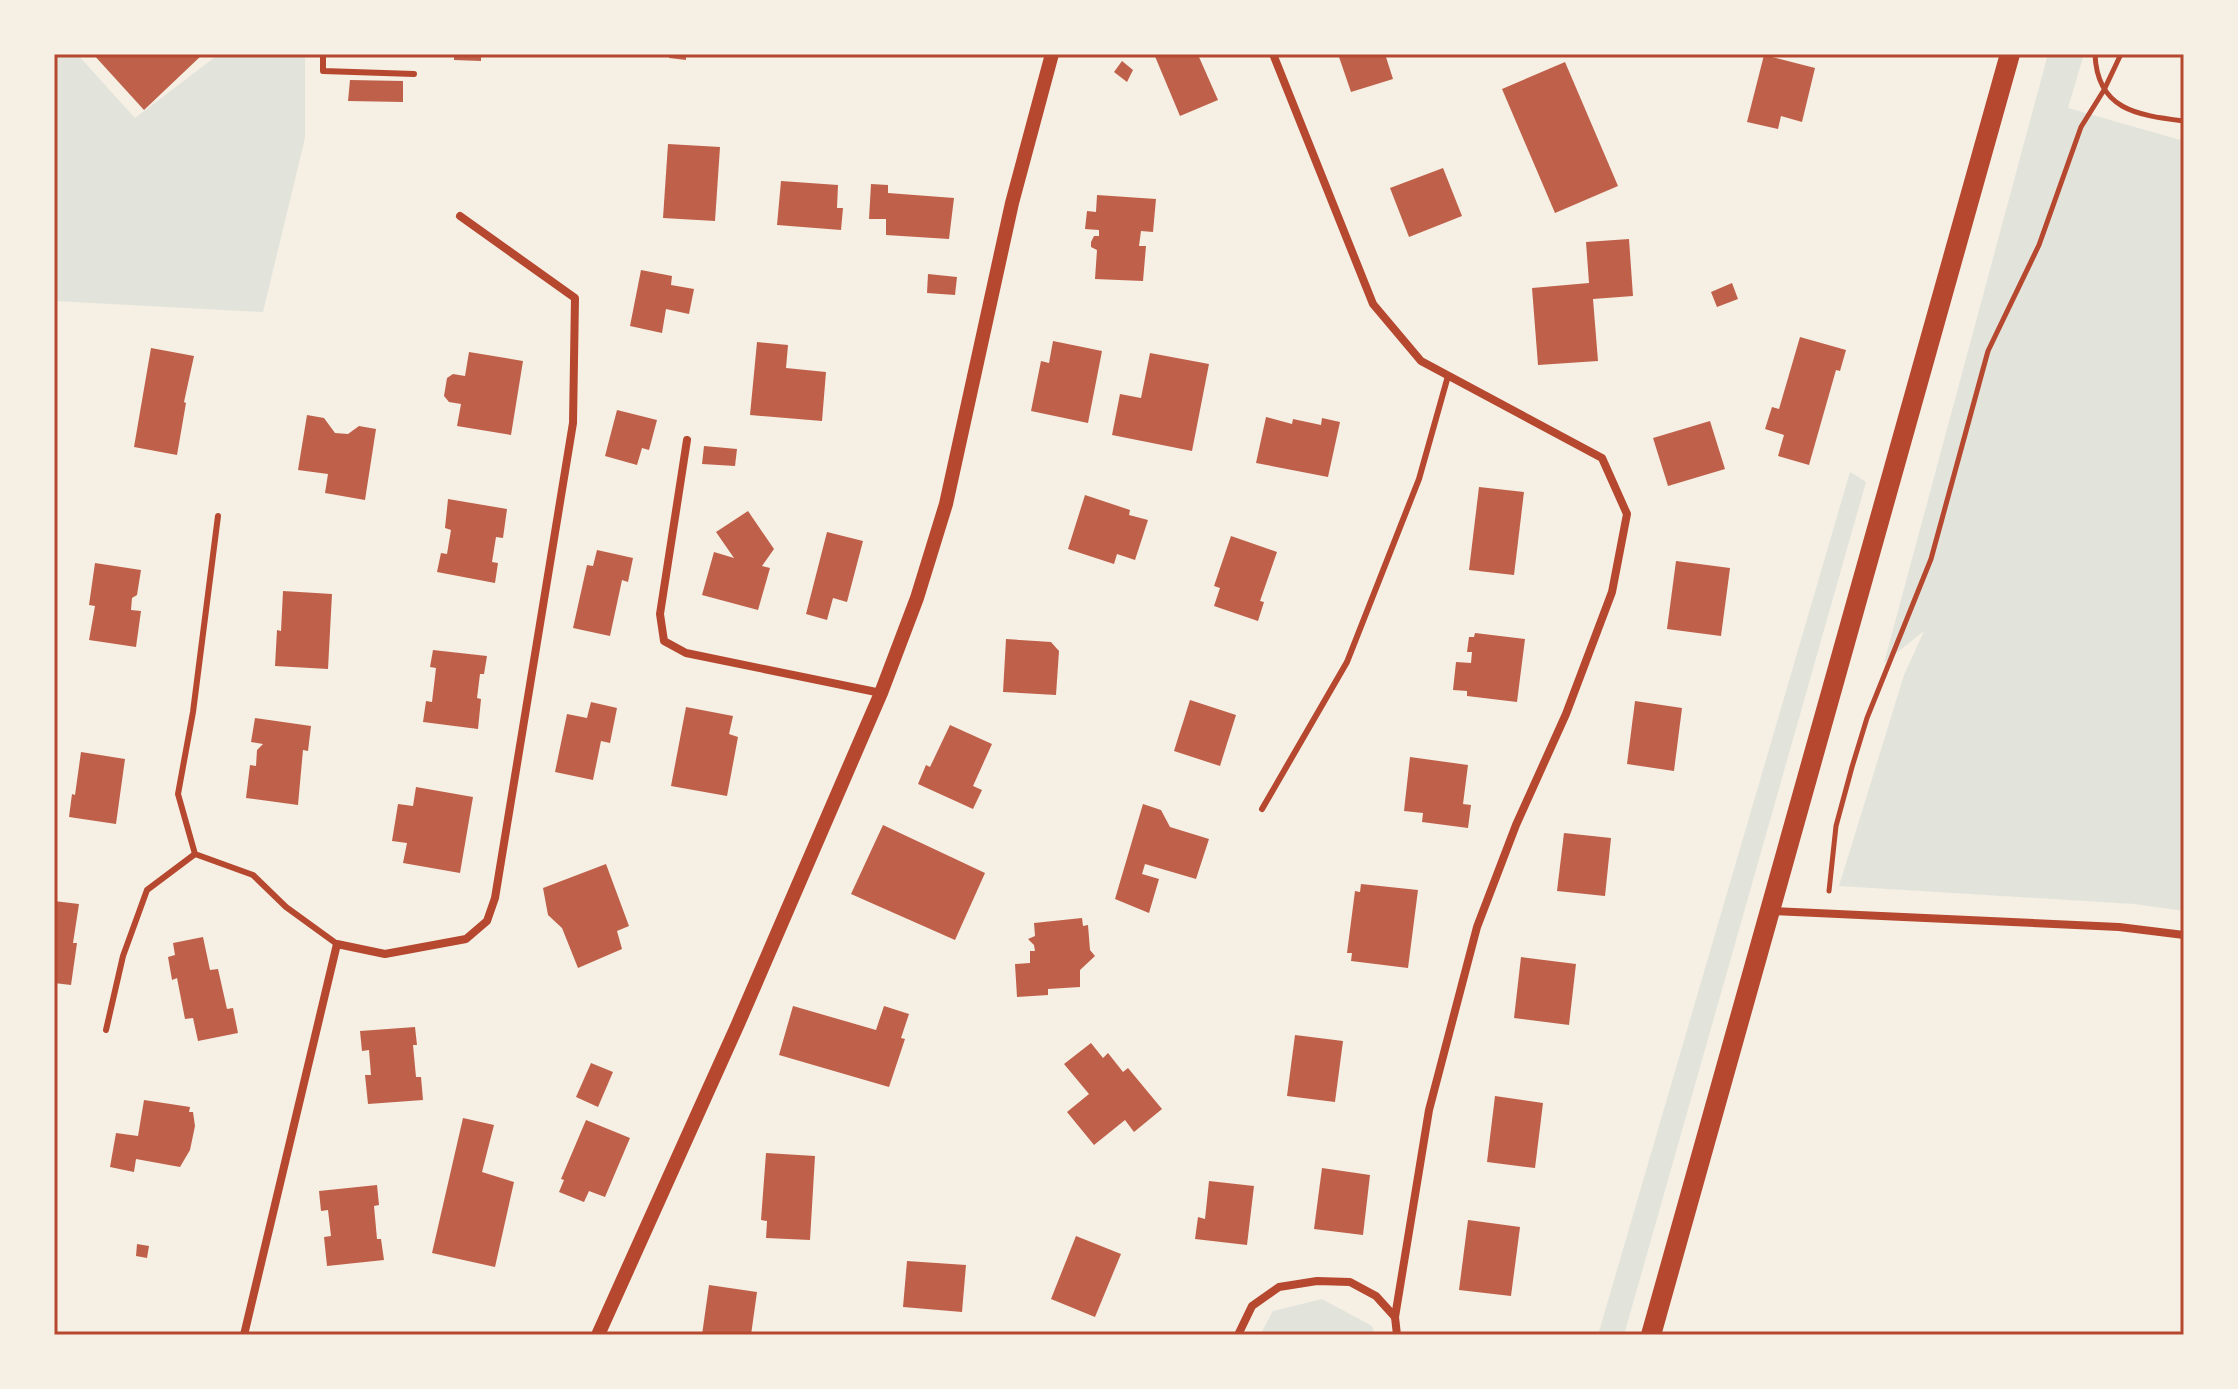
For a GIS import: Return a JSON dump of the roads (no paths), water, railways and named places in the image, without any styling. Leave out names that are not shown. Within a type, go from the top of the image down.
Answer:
[{"type":"main road","points":[[1651,1335],[2010,54]]},
{"type":"street","points":[[598,1335],[738,1024],[881,693],[917,598],[946,504],[1009,216],[1052,54]]},
{"type":"street","points":[[1273,54],[1373,304],[1421,361],[1602,458],[1627,514],[1612,592],[1566,714],[1516,825],[1477,927],[1429,1110],[1395,1317],[1397,1335]]},
{"type":"street","points":[[244,1335],[337,944],[385,954],[466,939],[487,921],[491,910],[512,803],[573,423],[575,298],[460,216]]},
{"type":"street","points":[[687,440],[660,614],[664,641],[686,653],[881,693]]},
{"type":"street","points":[[1770,911],[2119,927],[2184,935]]},
{"type":"street","points":[[1238,1335],[1252,1306],[1279,1287],[1317,1281],[1350,1282],[1376,1296],[1395,1317]]},
{"type":"lane","points":[[323,54],[323,71],[414,74]]},
{"type":"lane","points":[[1262,809],[1347,662],[1419,479],[1448,376]]},
{"type":"lane","points":[[195,854],[178,794],[193,712],[218,516]]},
{"type":"lane","points":[[195,854],[253,875],[286,907],[337,944]]},
{"type":"lane","points":[[106,1030],[123,956],[147,890],[195,854]]}]
